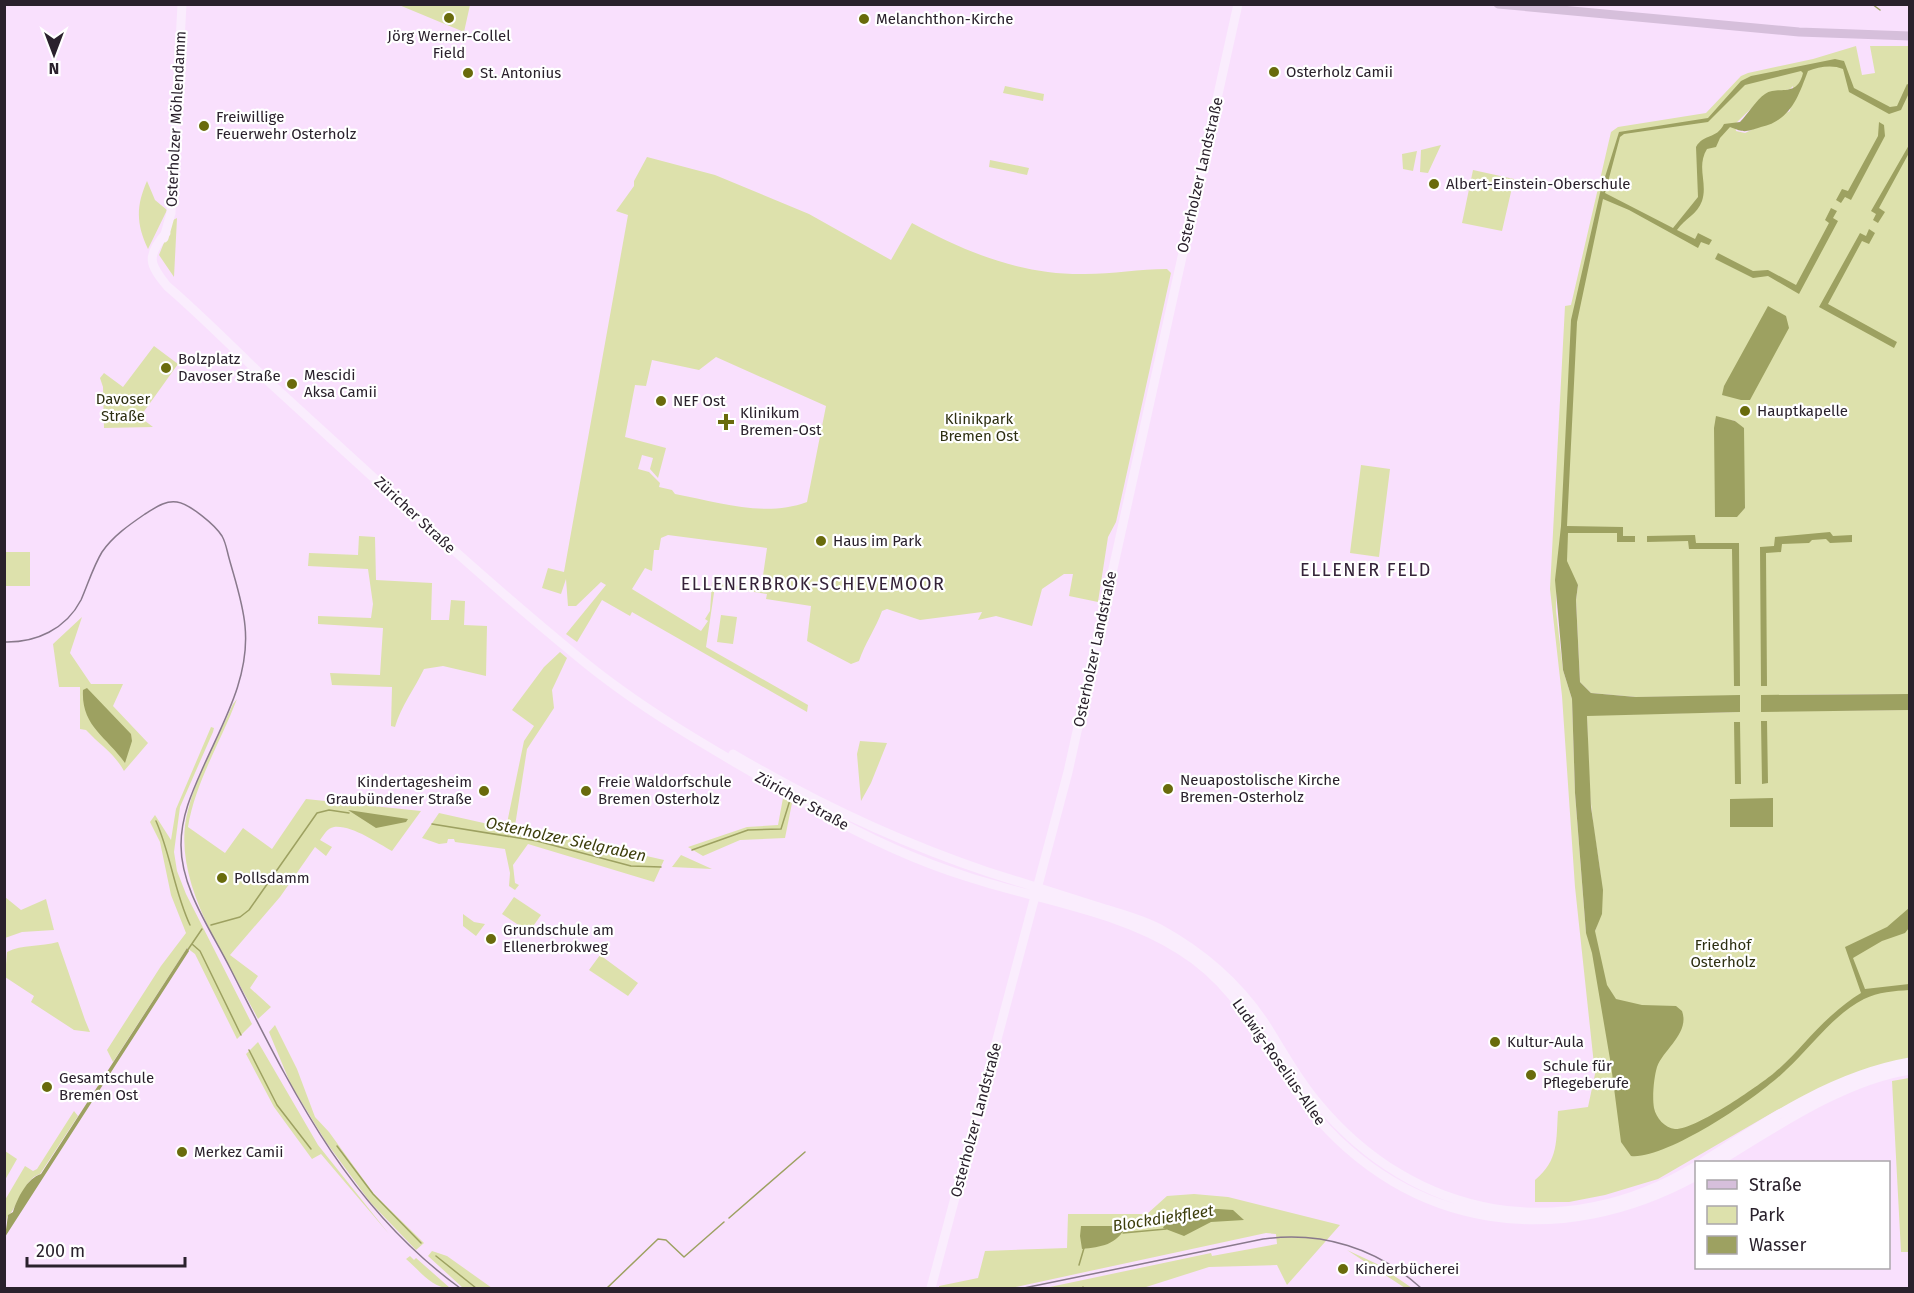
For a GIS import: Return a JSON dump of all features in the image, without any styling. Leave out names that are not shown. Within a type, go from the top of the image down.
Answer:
[{"type":"main road","name":"Osterholzer Möhlendamm","points":[[182,4],[171,213],[165,233],[156,245],[154,270],[178,296],[266,379]]},
{"type":"main road","name":"Osterholzer Landstraße","points":[[931,1288],[1068,772],[1238,4]]},
{"type":"main road","points":[[1498,4],[1799,32],[1910,36]]},
{"type":"main road","name":"Züricher Straße","points":[[266,379],[460,556],[567,647],[860,833],[946,869],[1035,892]]},
{"type":"main road","name":"Züricher Straße","points":[[778,783],[879,831],[1035,892]]},
{"type":"main road","name":"Züricher Straße","points":[[857,821],[860,833]]},
{"type":"main road","name":"Züricher Straße","points":[[860,833],[879,831]]},
{"type":"main road","name":"Ludwig-Roselius-Allee","points":[[1035,892],[1155,926],[1210,962],[1247,999],[1314,1099],[1334,1122],[1356,1144],[1394,1172],[1428,1190],[1480,1206],[1533,1212],[1565,1212],[1632,1197],[1695,1166]]},
{"type":"main road","name":"Ludwig-Roselius-Allee","points":[[1035,892],[1142,930],[1202,966],[1223,983],[1244,1010],[1306,1105],[1328,1130],[1372,1169],[1420,1196],[1467,1212],[1505,1219],[1568,1220],[1636,1204],[1695,1176]]},
{"type":"main road","points":[[1705,1161],[1781,1113],[1850,1080],[1910,1062]]},
{"type":"main road","points":[[1720,1161],[1781,1124],[1853,1087],[1910,1070]]},
{"type":"green space","name":"Jörg Werner-Collel Field","points":[[399,5],[470,5],[464,32]]},
{"type":"green space","name":"Friedhof Osterholz","points":[[1856,46],[1862,75],[1875,73],[1870,46],[1909,46],[1909,694],[1762,695],[1761,711],[1909,710],[1909,1059],[1777,1110],[1658,1179],[1605,1195],[1569,1202],[1535,1202],[1535,1180],[1543,1173],[1555,1149],[1558,1111],[1588,1107],[1595,1074],[1575,887],[1562,696],[1550,589],[1565,306],[1571,305],[1611,132],[1618,127],[1706,113],[1741,76]],"holes":[[[1793,86],[1790,111],[1745,133],[1736,131],[1735,124],[1763,97]],[[1785,320],[1787,325],[1746,399],[1743,399]],[[1716,417],[1735,421],[1740,426],[1745,508],[1738,514]],[[1557,561],[1578,585],[1576,600],[1580,682],[1591,693],[1636,697],[1740,696],[1740,712],[1587,715],[1588,764],[1600,872],[1601,902],[1595,931],[1586,933],[1575,793],[1572,699],[1563,670],[1556,611]]]},
{"type":"green space","points":[[1005,86],[1044,94],[1043,101],[1003,93]]},
{"type":"green space","points":[[1441,145],[1428,173],[1420,172],[1421,150]]},
{"type":"green space","points":[[1417,151],[1413,171],[1403,169],[1402,154]]},
{"type":"green space","name":"Klinikpark Bremen Ost","points":[[647,157],[715,175],[809,214],[891,260],[912,223],[974,253],[1039,271],[1085,274],[1167,269],[1171,273],[1116,522],[1108,537],[1098,602],[1069,596],[1073,574],[1064,574],[1042,589],[1032,626],[996,616],[978,620],[982,612],[920,620],[887,609],[882,611],[859,661],[851,664],[807,641],[811,606],[766,599],[767,594],[715,586],[706,647],[808,705],[807,712],[632,612],[630,616],[602,600],[577,642],[566,634],[606,585],[601,582],[576,606],[568,606],[566,579],[561,594],[542,588],[548,568],[564,572],[628,215],[616,211],[634,186],[634,181]],"holes":[[[716,357],[826,406],[807,502],[774,509],[725,504],[675,494],[672,490],[659,487],[660,483],[649,472],[638,469],[642,455],[653,458],[650,469],[658,478],[666,448],[625,437],[635,385],[646,386],[652,360],[699,370]],[[668,535],[767,548],[761,589],[712,582],[710,611],[705,619],[708,621],[701,631],[632,589],[645,568],[652,571],[654,550],[659,550],[661,538]]]},
{"type":"green space","points":[[990,160],[1029,168],[1027,175],[989,167]]},
{"type":"green space","points":[[1473,170],[1514,179],[1502,231],[1462,223]]},
{"type":"green space","points":[[147,181],[155,200],[167,210],[148,249],[141,231],[139,215],[139,207]]},
{"type":"green space","points":[[177,218],[174,277],[159,255],[173,220]]},
{"type":"green space","name":"Davoser Straße","points":[[154,346],[178,364],[140,417],[153,427],[104,428],[103,387],[100,378],[104,373],[123,387]]},
{"type":"green space","points":[[1361,465],[1390,469],[1379,557],[1350,553]]},
{"type":"green space","points":[[359,536],[375,537],[376,580],[432,583],[431,620],[449,620],[451,600],[465,601],[464,625],[487,626],[486,676],[443,666],[424,669],[404,704],[395,727],[391,726],[392,687],[332,685],[330,673],[380,675],[383,628],[318,624],[318,616],[371,618],[373,604],[368,569],[308,566],[309,553],[358,555]]},
{"type":"green space","points":[[5,552],[30,552],[30,586],[5,586]]},
{"type":"green space","points":[[721,615],[737,617],[733,644],[717,642]]},
{"type":"green space","points":[[82,617],[70,653],[91,684],[123,684],[113,706],[148,743],[124,771],[106,749],[86,730],[80,729],[80,687],[59,687],[53,644]]},
{"type":"green space","points":[[560,652],[567,658],[552,690],[554,708],[527,749],[515,826],[664,860],[654,882],[528,844],[513,865],[515,883],[519,885],[515,890],[509,886],[510,873],[505,849],[455,842],[454,839],[448,839],[447,843],[439,844],[422,838],[439,813],[506,828],[524,741],[534,726],[512,710],[544,667]]},
{"type":"green space","points":[[237,699],[202,778],[188,827],[225,853],[243,828],[272,849],[306,799],[421,811],[392,851],[364,835],[341,827],[329,829],[324,834],[320,840],[332,847],[326,856],[315,847],[280,897],[230,955],[258,976],[250,988],[271,1007],[258,1019],[204,918],[187,864],[184,837],[192,796],[208,756]]},
{"type":"green space","points":[[211,727],[214,728],[213,732],[180,807],[174,852],[177,871],[186,894],[252,1024],[237,1039],[195,954],[187,948],[113,1062],[107,1050],[161,966],[186,933],[171,895],[160,842],[150,822],[155,815],[171,840],[176,809]]},
{"type":"green space","points":[[860,741],[887,743],[861,801],[857,754]]},
{"type":"green space","points":[[783,798],[792,803],[785,838],[740,840],[703,856],[688,847],[747,827],[778,825]]},
{"type":"green space","points":[[681,855],[712,869],[672,867]]},
{"type":"green space","points":[[5,897],[21,910],[46,899],[54,930],[22,932],[5,938]]},
{"type":"green space","points":[[514,897],[541,915],[529,932],[502,914]]},
{"type":"green space","points":[[463,914],[474,922],[485,924],[476,936],[463,926]]},
{"type":"green space","points":[[58,942],[90,1032],[74,1030],[31,1002],[34,996],[5,977],[7,952]]},
{"type":"green space","points":[[600,955],[638,983],[628,996],[589,970]]},
{"type":"green space","points":[[275,1025],[297,1069],[315,1117],[329,1132],[374,1194],[424,1243],[416,1250],[370,1202],[326,1142],[291,1085],[269,1032]]},
{"type":"green space","points":[[258,1042],[318,1145],[389,1234],[321,1154],[312,1159],[274,1107],[246,1054]]},
{"type":"green space","points":[[1909,1078],[1909,1252],[1901,1252],[1892,1081]]},
{"type":"green space","points":[[74,1111],[78,1116],[40,1174],[29,1181],[25,1187],[7,1217],[5,1231],[5,1200],[25,1166],[33,1171],[37,1169]]},
{"type":"green space","points":[[5,1151],[17,1159],[5,1180]]},
{"type":"green space","points":[[1194,1194],[1228,1197],[1340,1225],[1287,1285],[1277,1265],[1209,1267],[1143,1288],[1045,1288],[1211,1253],[1212,1256],[1277,1244],[1276,1234],[1266,1233],[1011,1288],[939,1288],[939,1286],[978,1278],[985,1251],[1067,1248],[1068,1214],[1147,1214],[1167,1196]]},
{"type":"green space","points":[[1347,1250],[1377,1264],[1412,1288],[1405,1288]]},
{"type":"green space","points":[[432,1251],[447,1256],[492,1288],[463,1288],[428,1256]]},
{"type":"green space","points":[[410,1256],[414,1260],[416,1258],[450,1288],[438,1285],[426,1278],[406,1259]]},
{"type":"water","points":[[1835,59],[1844,61],[1854,88],[1890,107],[1897,106],[1907,84],[1909,93],[1901,110],[1889,114],[1849,92],[1843,69],[1830,66],[1821,67],[1808,71],[1797,98],[1780,119],[1748,131],[1730,127],[1720,138],[1716,147],[1707,149],[1702,162],[1704,188],[1702,201],[1697,210],[1677,230],[1695,239],[1698,233],[1712,240],[1709,245],[1701,242],[1698,248],[1629,210],[1603,199],[1577,322],[1567,526],[1623,527],[1623,536],[1635,536],[1635,542],[1617,542],[1617,533],[1568,533],[1567,561],[1578,585],[1576,600],[1580,682],[1591,693],[1636,697],[1740,695],[1740,712],[1587,716],[1591,807],[1603,890],[1602,914],[1595,931],[1607,985],[1616,999],[1642,1005],[1676,1006],[1682,1011],[1684,1019],[1682,1026],[1679,1034],[1660,1060],[1653,1093],[1657,1115],[1664,1125],[1675,1129],[1697,1123],[1766,1079],[1782,1066],[1832,1015],[1861,993],[1845,947],[1887,927],[1909,908],[1909,928],[1905,933],[1882,941],[1853,958],[1865,989],[1909,984],[1909,990],[1886,992],[1853,1005],[1773,1081],[1735,1110],[1667,1148],[1647,1155],[1631,1156],[1621,1142],[1611,1065],[1592,953],[1586,933],[1575,793],[1572,699],[1563,670],[1555,580],[1561,526],[1571,320],[1600,193],[1619,132],[1708,118],[1741,81],[1751,76]],"holes":[[[1801,71],[1803,73],[1800,81],[1792,89],[1765,94],[1740,122],[1724,124],[1721,129],[1699,143],[1696,147],[1698,197],[1673,228],[1605,193],[1620,137],[1624,134],[1708,122],[1745,85]]]},
{"type":"water","points":[[1879,122],[1884,125],[1885,136],[1851,200],[1845,197],[1841,203],[1836,200],[1842,189],[1848,191],[1878,136]]},
{"type":"water","points":[[1909,145],[1909,153],[1879,208],[1885,212],[1878,223],[1873,220],[1876,214],[1871,211]]},
{"type":"water","points":[[1831,208],[1837,211],[1833,218],[1838,221],[1799,294],[1768,276],[1753,278],[1715,259],[1718,253],[1753,271],[1768,270],[1796,285],[1829,223],[1825,220]]},
{"type":"water","points":[[1869,229],[1875,233],[1869,244],[1862,241],[1828,304],[1897,342],[1894,348],[1819,307],[1860,233],[1866,236]]},
{"type":"water","points":[[1768,306],[1786,316],[1789,328],[1750,400],[1722,395],[1724,386]]},
{"type":"water","points":[[1716,416],[1735,421],[1744,428],[1745,508],[1737,517],[1715,517],[1714,428]]},
{"type":"water","points":[[1830,532],[1833,536],[1852,535],[1852,542],[1830,543],[1826,539],[1812,540],[1809,543],[1782,544],[1781,552],[1766,553],[1767,686],[1761,686],[1760,547],[1774,546],[1775,537]]},
{"type":"water","points":[[1695,535],[1696,543],[1739,543],[1740,686],[1734,686],[1732,549],[1689,549],[1688,541],[1647,542],[1647,536]]},
{"type":"water","points":[[87,688],[131,734],[132,741],[125,763],[90,722],[83,702],[83,690]]},
{"type":"water","points":[[1909,694],[1909,710],[1761,712],[1761,695]]},
{"type":"water","points":[[1761,721],[1767,721],[1768,783],[1762,784]]},
{"type":"water","points":[[1734,722],[1740,722],[1741,784],[1735,784]]},
{"type":"water","points":[[1773,798],[1773,827],[1730,827],[1730,799]]},
{"type":"water","points":[[348,810],[408,819],[406,822],[376,828]]},
{"type":"water","points":[[187,948],[189,951],[5,1237],[8,1215],[13,1212],[23,1190],[31,1180],[41,1174]]},
{"type":"water","points":[[1194,1209],[1233,1210],[1244,1220],[1211,1222],[1184,1236],[1163,1228],[1167,1221],[1179,1213]]},
{"type":"water","points":[[1081,1226],[1126,1226],[1118,1237],[1108,1244],[1082,1249]]},
{"type":"waterway","points":[[1872,4],[1880,10]]},
{"type":"waterway","name":"Osterholzer Sielgraben","points":[[692,850],[748,830],[781,829],[790,800]]},
{"type":"waterway","name":"Osterholzer Sielgraben","points":[[211,925],[240,917],[249,910],[317,813],[329,810],[349,813]]},
{"type":"waterway","points":[[156,821],[190,925]]},
{"type":"waterway","name":"Osterholzer Sielgraben","points":[[432,824],[537,841],[631,866],[661,867]]},
{"type":"waterway","name":"Osterholzer Sielgraben","points":[[187,951],[202,929]]},
{"type":"waterway","points":[[192,944],[200,951],[241,1035]]},
{"type":"waterway","points":[[249,1050],[277,1105],[311,1149]]},
{"type":"waterway","points":[[337,1146],[373,1194],[421,1243]]},
{"type":"waterway","points":[[729,1218],[805,1152]]},
{"type":"waterway","points":[[607,1288],[658,1239],[666,1240],[684,1257],[724,1222]]},
{"type":"waterway","name":"Blockdiekfleet","points":[[1123,1233],[1166,1229]]},
{"type":"waterway","name":"Blockdiekfleet","points":[[1079,1265],[1084,1248]]},
{"type":"waterway","points":[[436,1256],[476,1288]]},
{"type":"tram line","points":[[4,642],[38,637],[67,619],[81,600],[106,546],[127,527],[160,505],[177,502],[189,507],[219,531],[225,544],[244,617],[246,644],[240,679],[228,713],[185,813],[181,845],[182,861],[191,893],[276,1058],[326,1143],[353,1182],[385,1220],[420,1255],[460,1288]]},
{"type":"tram line","points":[[1024,1288],[1263,1239],[1285,1237],[1327,1240],[1367,1253],[1386,1262],[1421,1288]]},
{"type":"place","name":"Jörg Werner-Collel Field","points":[[449,18]]},
{"type":"place","name":"Melanchthon-Kirche","points":[[864,19]]},
{"type":"place","name":"Osterholz Camii","points":[[1274,72]]},
{"type":"place","name":"St. Antonius","points":[[468,73]]},
{"type":"place","name":"Freiwillige Feuerwehr Osterholz","points":[[204,126]]},
{"type":"place","name":"Albert-Einstein-Oberschule","points":[[1434,184]]},
{"type":"place","name":"Bolzplatz Davoser Straße","points":[[166,368]]},
{"type":"place","name":"Mescidi Aksa Camii","points":[[292,384]]},
{"type":"place","name":"NEF Ost","points":[[661,401]]},
{"type":"place","name":"Hauptkapelle","points":[[1745,411]]},
{"type":"place","name":"Klinikum Bremen-Ost","points":[[726,422]]},
{"type":"place","name":"Haus im Park","points":[[821,541]]},
{"type":"place","name":"Neuapostolische Kirche Bremen-Osterholz","points":[[1168,789]]},
{"type":"place","name":"Kindertagesheim Graubündener Straße","points":[[484,791]]},
{"type":"place","name":"Freie Waldorfschule Bremen Osterholz","points":[[586,791]]},
{"type":"place","name":"Pollsdamm","points":[[222,878]]},
{"type":"place","name":"Grundschule am Ellenerbrokweg","points":[[491,939]]},
{"type":"place","name":"Kultur-Aula","points":[[1495,1042]]},
{"type":"place","name":"Schule für Pflegeberufe","points":[[1531,1075]]},
{"type":"place","name":"Gesamtschule Bremen Ost","points":[[47,1087]]},
{"type":"place","name":"Merkez Camii","points":[[182,1152]]},
{"type":"place","name":"Kinderbücherei","points":[[1343,1269]]},
{"type":"district","name":"ELLENER FELD","points":[[1366,570]]},
{"type":"district","name":"ELLENERBROK-SCHEVEMOOR","points":[[813,584]]}]
